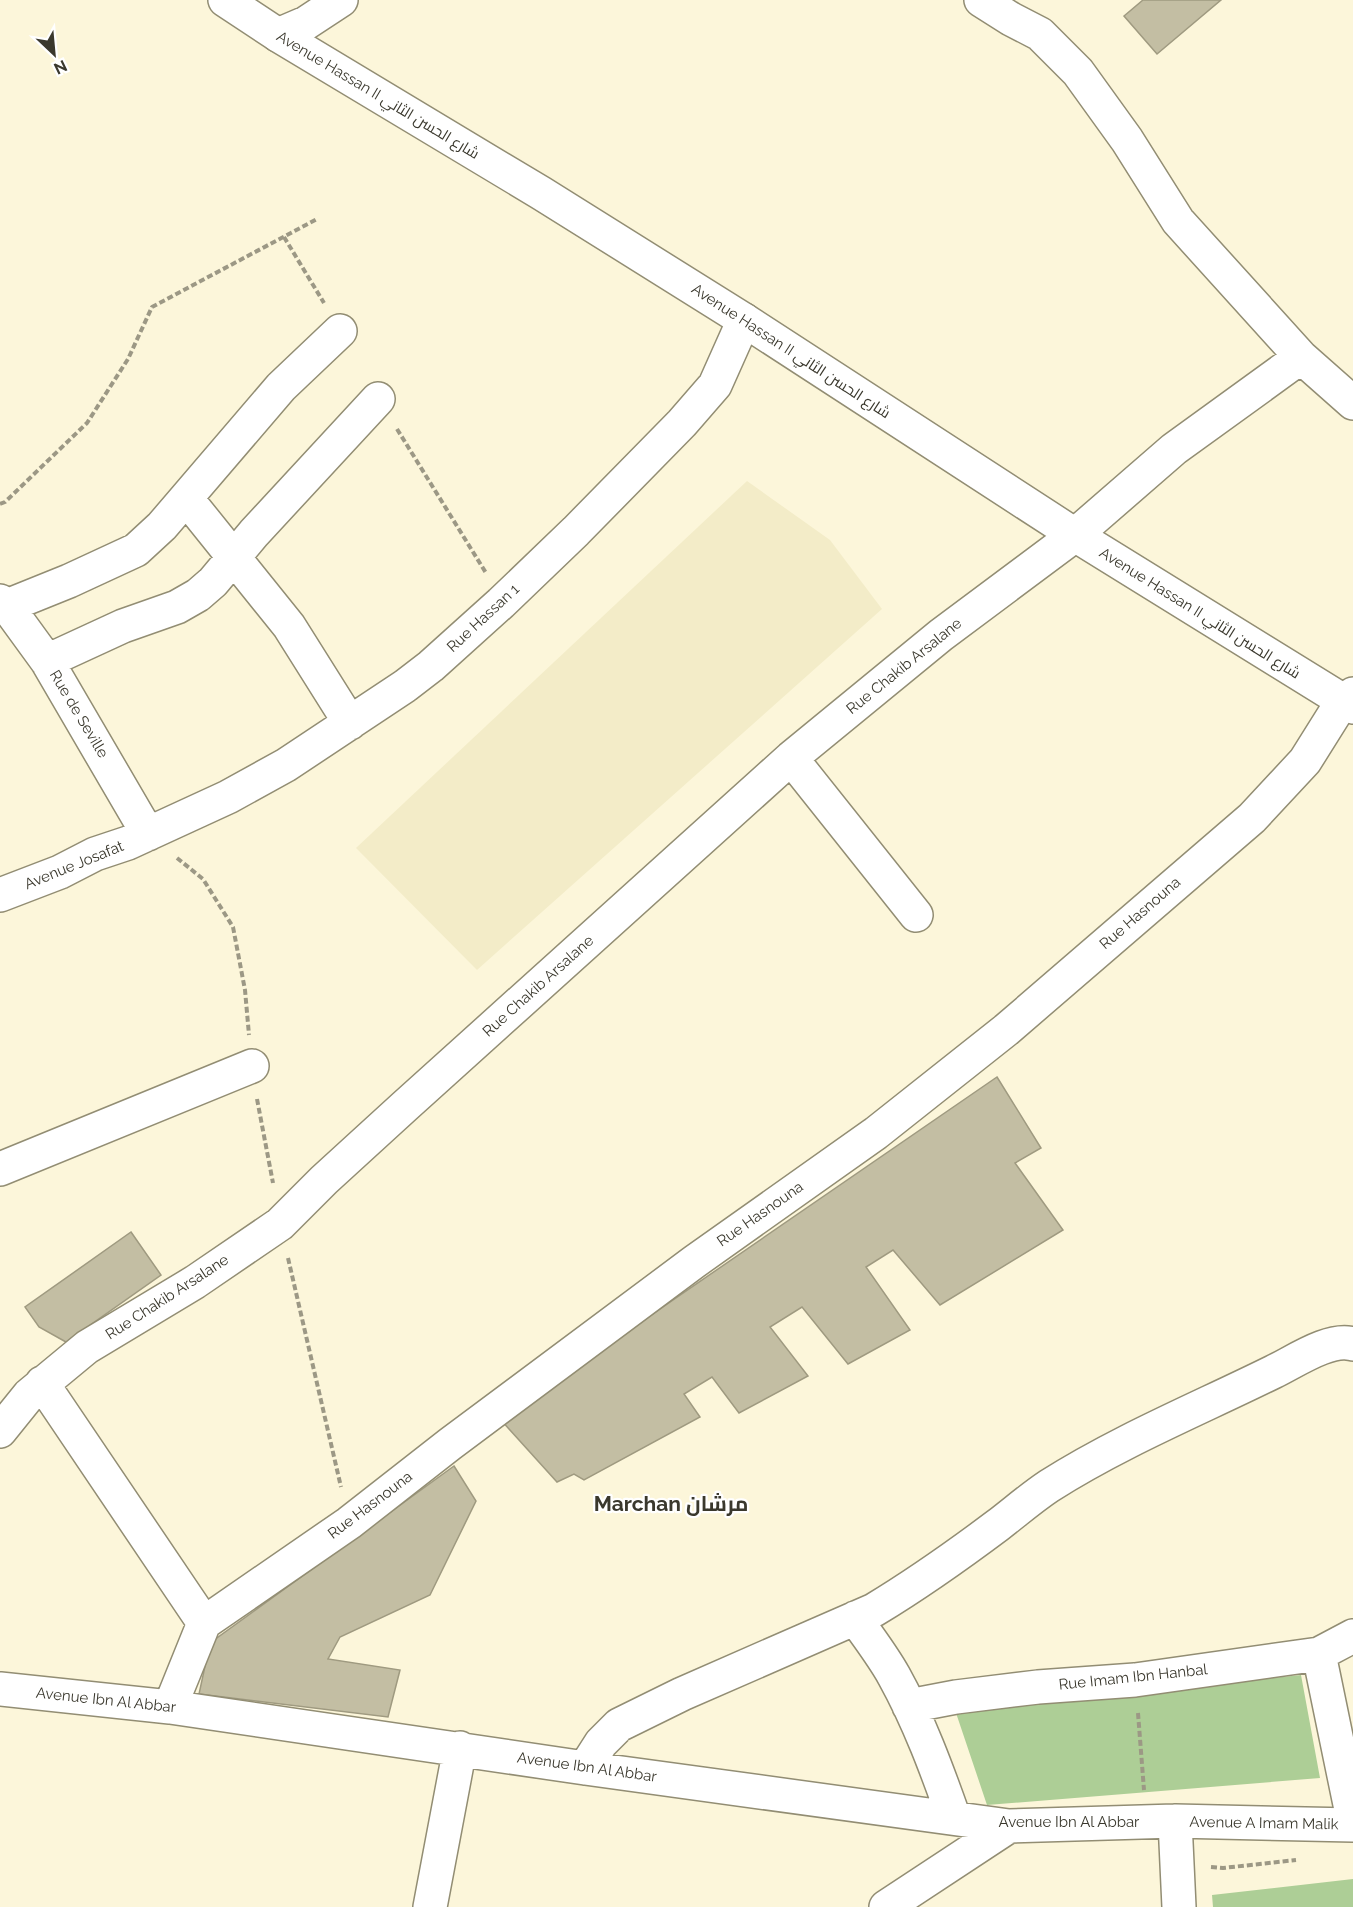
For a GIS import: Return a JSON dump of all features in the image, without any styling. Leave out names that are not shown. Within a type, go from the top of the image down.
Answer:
[{"type":"street","name":"Avenue Hassan II شارع الحسن الثاني","points":[[225,0],[278,35],[541,193],[744,320],[1076,535],[1349,701]]},
{"type":"street","points":[[278,35],[306,23],[341,0]]},
{"type":"street","points":[[981,0],[1040,34],[1078,72],[1127,140],[1178,221],[1301,357],[1353,403]]},
{"type":"street","name":"Rue Hassan 1","points":[[148,834],[267,776],[350,723],[431,666],[576,531],[682,423],[714,385],[744,320]]},
{"type":"street","points":[[3,604],[136,550],[162,526],[281,387],[340,331]]},
{"type":"street","name":"Rue Chakib Arsalane","points":[[0,1431],[28,1395],[87,1347],[195,1282],[280,1224],[405,1106],[791,758],[941,635],[1076,535],[1174,450],[1301,357]]},
{"type":"street","points":[[47,661],[198,595],[378,399]]},
{"type":"street","points":[[186,498],[288,626],[350,723]]},
{"type":"street","name":"Rue de Seville","points":[[3,604],[47,661],[148,834]]},
{"type":"street","name":"Rue Hasnouna","points":[[204,1623],[349,1523],[450,1444],[694,1262],[876,1133],[1006,1030],[1252,818],[1305,760],[1349,701]]},
{"type":"street","points":[[791,758],[915,915]]},
{"type":"street","name":"Avenue Josafat","points":[[0,895],[148,834]]},
{"type":"street","points":[[0,1169],[252,1066]]},
{"type":"street","points":[[585,1768],[601,1743],[620,1725],[692,1689],[874,1610],[902,1593],[1047,1488],[1084,1465],[1202,1404],[1310,1353],[1344,1341],[1353,1344]]},
{"type":"street","points":[[42,1383],[204,1623],[170,1707]]},
{"type":"street","points":[[855,1618],[884,1658],[909,1706],[932,1755],[954,1818]]},
{"type":"street","name":"Rue Imam Ibn Hanbal","points":[[909,1706],[956,1697],[1038,1687],[1136,1680],[1319,1654],[1353,1636]]},
{"type":"street","points":[[1319,1654],[1353,1819]]},
{"type":"street","name":"Avenue Ibn Al Abbar","points":[[0,1689],[170,1707],[585,1768],[1009,1826],[1175,1821]]},
{"type":"street","points":[[430,1907],[460,1748]]},
{"type":"street","points":[[1175,1821],[1179,1907]]},
{"type":"street","name":"Avenue A Imam Malik","points":[[1175,1821],[1353,1825]]},
{"type":"street","points":[[886,1907],[1009,1826]]},
{"type":"path","points":[[0,504],[5,502],[87,423],[128,359],[152,307],[317,219]]},
{"type":"path","points":[[148,834],[203,879],[233,927],[245,990],[252,1066],[280,1224],[349,1523]]},
{"type":"shaded area","points":[[747,481],[830,540],[882,609],[477,970],[356,848]]},
{"type":"green space","points":[[1301,1675],[1320,1778],[987,1805],[955,1710]]},
{"type":"green space","points":[[1353,1879],[1353,1907],[1213,1907],[1212,1895]]},
{"type":"building","points":[[1143,0],[1221,0],[1157,54],[1124,16]]},
{"type":"building","points":[[997,1077],[1041,1148],[1015,1163],[1063,1230],[940,1305],[893,1250],[866,1267],[910,1330],[848,1364],[802,1307],[770,1327],[808,1376],[739,1413],[712,1377],[684,1394],[700,1417],[584,1480],[574,1474],[557,1482],[500,1419]]},
{"type":"building","points":[[131,1232],[161,1275],[66,1342],[39,1327],[25,1307]]},
{"type":"building","points":[[454,1466],[476,1501],[430,1595],[340,1637],[328,1659],[400,1670],[388,1717],[199,1694],[210,1643]]},
{"type":"district","name":"Marchan مرشان","points":[[671,1503]]}]
